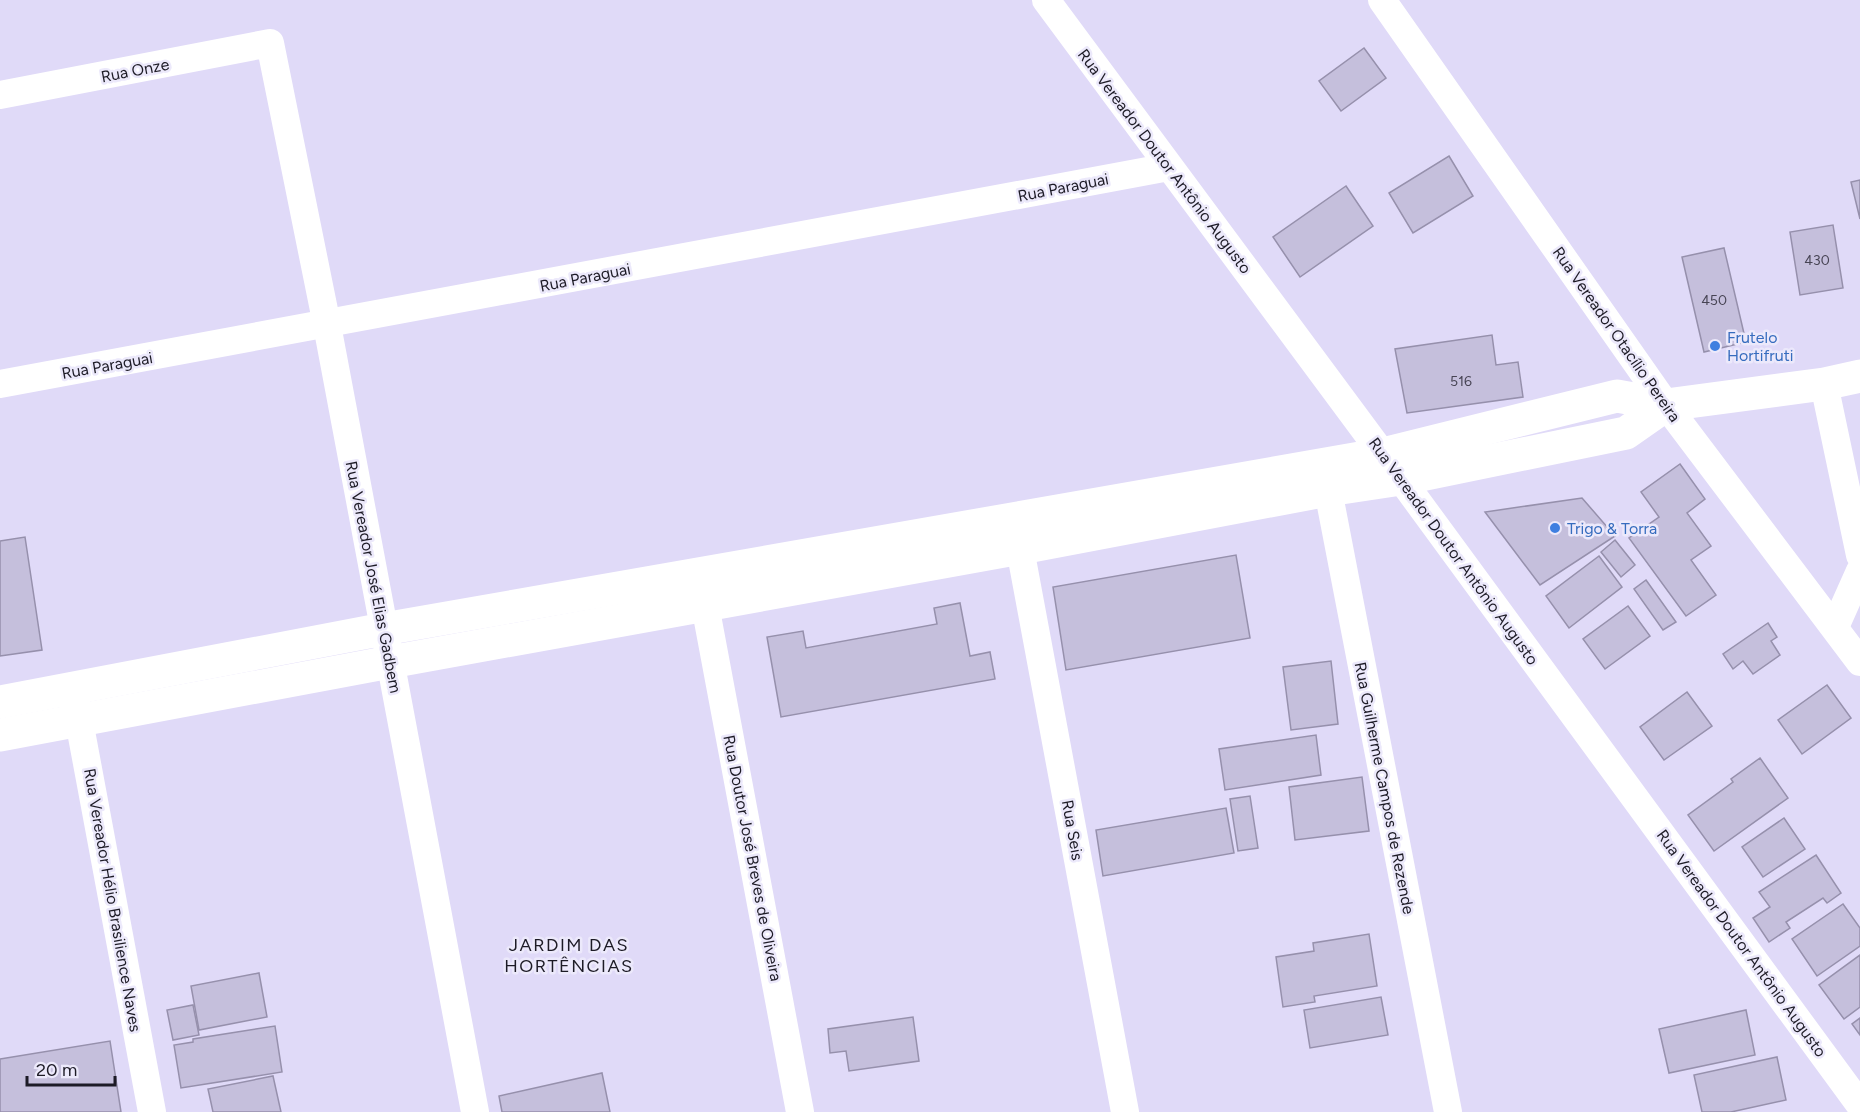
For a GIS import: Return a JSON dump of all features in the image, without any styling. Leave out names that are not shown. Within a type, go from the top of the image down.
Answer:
[{"type":"street","name":"Rua Vereador Doutor Antônio Augusto","points":[[1046,0],[1860,1105]]},
{"type":"street","name":"Rua Vereador Otacílio Pereira","points":[[1382,0],[1666,405],[1860,662]]},
{"type":"street","name":"Rua Onze","points":[[0,95],[270,43]]},
{"type":"street","name":"Rua Vereador José Elias Gadbem","points":[[270,43],[327,325],[475,1112]]},
{"type":"street","name":"Rua Paraguai","points":[[0,384],[1169,167]]},
{"type":"street","points":[[0,702],[384,629],[1018,534],[1392,467],[1617,396],[1666,405],[1824,384],[1860,376]]},
{"type":"street","points":[[1824,384],[1860,555]]},
{"type":"street","name":"Rua Guilherme Campos de Rezende","points":[[1327,477],[1448,1112]]},
{"type":"street","points":[[0,735],[705,605],[1018,534]]},
{"type":"street","name":"Rua Seis","points":[[1018,534],[1125,1112]]},
{"type":"street","points":[[1835,627],[1860,571]]},
{"type":"street","name":"Rua Doutor José Breves de Oliveira","points":[[705,605],[800,1112]]},
{"type":"street","name":"Rua Vereador Hélio Brasilience Naves","points":[[73,688],[153,1112]]},
{"type":"building","points":[[1364,48],[1386,78],[1341,111],[1319,81]]},
{"type":"building","points":[[1449,156],[1473,196],[1413,233],[1389,193]]},
{"type":"building","points":[[1860,180],[1860,219],[1851,182]]},
{"type":"building","points":[[1346,186],[1373,226],[1300,277],[1273,237]]},
{"type":"building","points":[[1833,225],[1843,288],[1800,295],[1790,232]]},
{"type":"building","points":[[1724,248],[1746,342],[1704,352],[1682,257]]},
{"type":"building","points":[[1492,335],[1496,365],[1518,362],[1523,397],[1407,413],[1395,349]]},
{"type":"building","points":[[1680,464],[1705,499],[1687,513],[1711,546],[1691,560],[1716,595],[1686,616],[1629,538],[1659,517],[1641,492]]},
{"type":"building","points":[[1582,498],[1615,536],[1540,585],[1485,512]]},
{"type":"building","points":[[25,537],[42,650],[0,656],[0,541]]},
{"type":"building","points":[[1615,540],[1635,565],[1621,577],[1601,552]]},
{"type":"building","points":[[1236,555],[1250,638],[1066,670],[1053,587]]},
{"type":"building","points":[[1599,556],[1622,587],[1569,628],[1546,596]]},
{"type":"building","points":[[1646,580],[1676,622],[1663,630],[1634,589]]},
{"type":"building","points":[[960,603],[970,656],[990,652],[995,679],[781,717],[767,637],[803,631],[806,648],[937,624],[934,608]]},
{"type":"building","points":[[1628,606],[1650,636],[1605,669],[1583,639]]},
{"type":"building","points":[[1768,623],[1777,637],[1771,641],[1780,655],[1753,674],[1743,661],[1733,669],[1723,654]]},
{"type":"building","points":[[1331,661],[1338,724],[1291,730],[1283,667]]},
{"type":"building","points":[[1827,685],[1851,718],[1802,754],[1778,720]]},
{"type":"building","points":[[1687,692],[1712,726],[1664,760],[1640,727]]},
{"type":"building","points":[[1316,735],[1321,775],[1225,790],[1219,749]]},
{"type":"building","points":[[1760,758],[1788,798],[1714,851],[1688,815],[1733,782],[1731,779]]},
{"type":"building","points":[[1362,777],[1369,831],[1295,840],[1289,787]]},
{"type":"building","points":[[1250,796],[1258,848],[1238,851],[1230,799]]},
{"type":"building","points":[[1226,808],[1234,853],[1103,876],[1096,830]]},
{"type":"building","points":[[1784,818],[1805,849],[1763,877],[1742,847]]},
{"type":"building","points":[[1816,855],[1841,893],[1827,903],[1823,898],[1786,922],[1790,928],[1769,942],[1753,918],[1770,907],[1759,892]]},
{"type":"building","points":[[1843,904],[1860,928],[1860,946],[1817,976],[1792,939]]},
{"type":"building","points":[[1369,934],[1377,986],[1314,996],[1315,1002],[1283,1007],[1276,957],[1314,951],[1313,943]]},
{"type":"building","points":[[1860,955],[1860,1007],[1844,1019],[1819,985]]},
{"type":"building","points":[[259,973],[267,1017],[199,1030],[191,986]]},
{"type":"building","points":[[1381,997],[1388,1035],[1310,1048],[1304,1010]]},
{"type":"building","points":[[193,1005],[199,1035],[173,1040],[167,1010]]},
{"type":"building","points":[[1746,1010],[1755,1055],[1669,1073],[1659,1029]]},
{"type":"building","points":[[913,1017],[919,1061],[849,1071],[846,1051],[830,1053],[828,1029]]},
{"type":"building","points":[[1860,1018],[1860,1035],[1852,1024]]},
{"type":"building","points":[[275,1026],[282,1072],[181,1088],[174,1045],[193,1042],[193,1039]]},
{"type":"building","points":[[110,1041],[121,1112],[0,1112],[0,1059]]},
{"type":"building","points":[[1777,1057],[1786,1100],[1731,1112],[1702,1112],[1694,1075]]},
{"type":"building","points":[[602,1073],[610,1112],[502,1112],[499,1096]]},
{"type":"building","points":[[273,1076],[281,1112],[213,1112],[208,1089]]},
{"type":"place","name":"Frutelo Hortifruti","points":[[1715,346]]},
{"type":"place","name":"Trigo & Torra","points":[[1555,528]]},
{"type":"district","name":"JARDIM DAS HORTÊNCIAS","points":[[569,955]]}]
